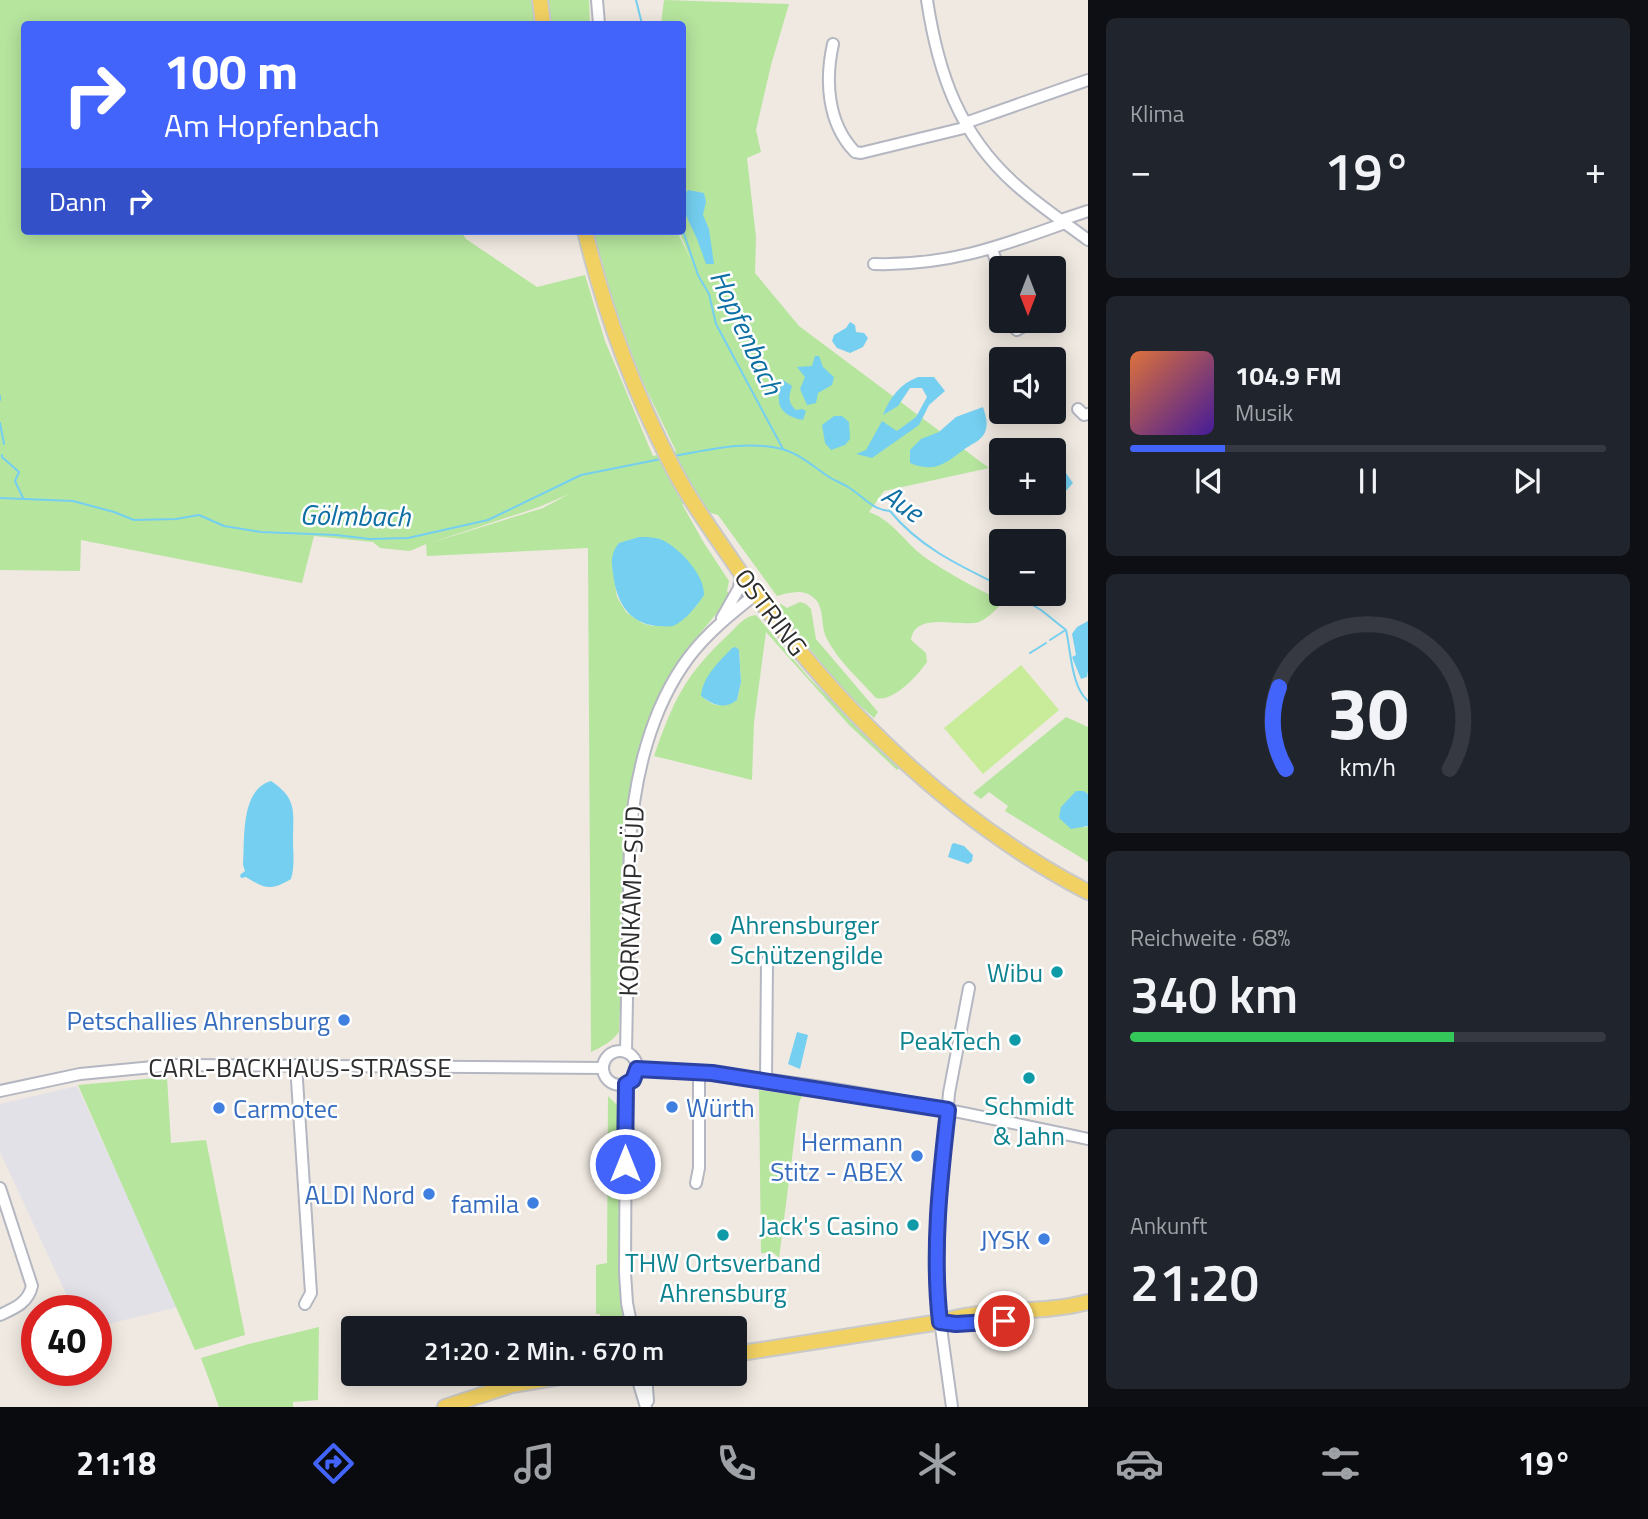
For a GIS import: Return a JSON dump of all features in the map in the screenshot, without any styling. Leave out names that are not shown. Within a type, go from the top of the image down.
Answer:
[{"type":"main road","points":[[540,0],[543,21]]},
{"type":"main road","name":"OSTRING","points":[[585,235],[618,344],[661,444],[741,575],[838,695],[927,781],[1019,850],[1088,892]]},
{"type":"main road","points":[[747,1352],[940,1322],[955,1317],[1044,1311],[1088,1302]]},
{"type":"main road","points":[[940,1322],[956,1324],[1045,1318],[1088,1310]]},
{"type":"main road","points":[[445,1407],[509,1386]]},
{"type":"street","points":[[597,0],[599,21]]},
{"type":"street","points":[[927,0],[940,67],[966,125],[1004,173],[1088,240]]},
{"type":"street","points":[[833,44],[828,70],[829,96],[839,125],[855,152],[966,125],[1088,80]]},
{"type":"street","points":[[874,264],[896,265],[956,258],[992,249],[1088,211]]},
{"type":"street","points":[[992,249],[994,256]]},
{"type":"street","name":"KORNKAMP-SÜD","points":[[717,626],[734,598],[741,575]]},
{"type":"street","points":[[734,598],[756,594]]},
{"type":"street","name":"KORNKAMP-SÜD","points":[[622,1051],[626,1029],[631,826],[636,789],[649,739],[667,692],[691,655],[717,626],[756,594]]},
{"type":"street","points":[[766,1081],[767,961]]},
{"type":"street","points":[[952,1407],[940,1322],[939,1219],[948,1110],[969,988]]},
{"type":"street","points":[[622,1051],[636,1060],[637,1069],[633,1080],[623,1085],[606,1078],[603,1068],[609,1055],[622,1051]]},
{"type":"street","name":"CARL-BACKHAUS-STRASSE","points":[[0,1091],[67,1076],[134,1067],[201,1064],[603,1068]]},
{"type":"street","points":[[296,1065],[311,1293],[305,1304]]},
{"type":"street","points":[[637,1069],[699,1072],[766,1081],[948,1110],[1088,1139]]},
{"type":"street","points":[[696,1183],[699,1168],[699,1072]]},
{"type":"street","points":[[623,1085],[625,1273],[630,1316]]},
{"type":"street","points":[[0,1188],[32,1286],[28,1298],[0,1315]]},
{"type":"street","points":[[640,1386],[647,1407]]},
{"type":"street","points":[[646,1386],[647,1407]]},
{"type":"shaded area","points":[[77,1086],[178,1307],[112,1323],[112,1295],[67,1295],[0,1152],[0,1104]]},
{"type":"green space","points":[[0,0],[589,0],[590,21],[21,21],[21,235],[464,235],[537,287],[585,275],[605,341],[653,456],[676,451],[639,374],[608,288],[594,235],[679,235],[691,260],[681,235],[686,235],[686,21],[661,21],[664,0],[789,4],[756,130],[761,152],[747,158],[756,237],[755,273],[799,326],[989,468],[884,491],[869,512],[891,525],[931,562],[989,594],[989,606],[999,606],[979,622],[921,625],[914,631],[911,640],[926,653],[927,662],[911,681],[897,692],[876,698],[843,663],[832,647],[825,634],[820,606],[814,598],[801,592],[777,596],[718,515],[682,504],[729,581],[727,591],[731,596],[683,654],[663,690],[628,817],[619,1032],[606,1044],[591,1052],[588,548],[427,556],[426,544],[410,551],[380,548],[373,542],[314,536],[302,583],[81,540],[80,571],[0,570]],"holes":[[[569,494],[543,508],[427,544],[539,507]],[[639,537],[658,540],[673,548],[698,575],[697,605],[680,622],[652,626],[626,612],[617,597],[612,565],[630,540]]]},
{"type":"green space","points":[[800,602],[811,609],[816,639],[878,712],[874,718],[843,690],[776,607],[781,604],[787,608]]},
{"type":"green space","points":[[756,615],[810,679],[899,768],[897,770],[849,725],[766,632],[754,722],[752,780],[654,756],[675,703],[691,675],[736,627]],"holes":[[[739,650],[741,682],[737,700],[722,705],[711,703],[701,696]]]},
{"type":"green space","points":[[1021,665],[1059,710],[983,774],[944,728]]},
{"type":"green space","points":[[1066,717],[1088,727],[1088,794],[1084,791],[1084,828],[1088,826],[1088,862],[1005,811],[1008,806],[989,792],[981,799],[973,793]]},
{"type":"green space","points":[[167,1077],[171,1143],[206,1140],[245,1335],[195,1350],[78,1085]]},
{"type":"green space","points":[[759,1090],[802,1096],[779,1258],[774,1253],[761,1253]]},
{"type":"green space","points":[[608,1096],[619,1107],[621,1117],[622,1316],[596,1314],[596,1265],[607,1263]]},
{"type":"green space","points":[[319,1327],[318,1400],[293,1402],[293,1407],[219,1407],[201,1358]]},
{"type":"water","points":[[688,190],[704,193],[706,202],[703,215],[709,229],[714,264],[706,264],[686,215]]},
{"type":"water","points":[[850,322],[855,325],[856,332],[864,333],[868,338],[863,347],[850,353],[837,348],[832,341],[834,335],[846,328]]},
{"type":"water","points":[[815,356],[819,356],[823,367],[834,377],[832,385],[818,393],[816,403],[807,405],[800,389],[805,377],[797,367],[812,366]]},
{"type":"water","points":[[918,377],[934,377],[945,391],[929,405],[919,425],[872,458],[856,454],[866,450],[882,421],[897,431],[916,417],[927,397],[922,388],[910,388],[898,406],[883,415],[896,392]]},
{"type":"water","points":[[783,380],[792,386],[789,399],[793,407],[806,411],[803,420],[788,415],[780,406],[779,395]]},
{"type":"water","points":[[983,407],[987,426],[978,440],[941,465],[927,467],[910,463],[910,450],[921,439],[939,432],[956,417]]},
{"type":"water","points":[[834,416],[842,416],[849,422],[850,439],[845,445],[831,450],[825,443],[822,425]]},
{"type":"water","points":[[1066,473],[1073,483],[1066,491]]},
{"type":"water","points":[[639,537],[660,539],[672,546],[697,572],[701,580],[704,595],[686,617],[673,626],[657,626],[638,620],[620,601],[612,565],[614,550],[619,543]]},
{"type":"water","points":[[1088,621],[1088,671],[1087,677],[1081,679],[1072,657],[1076,655],[1072,634],[1077,627]]},
{"type":"water","points":[[736,647],[739,650],[741,682],[737,700],[723,706],[714,704],[701,696],[702,689],[717,664]]},
{"type":"water","points":[[271,781],[286,794],[292,807],[293,864],[291,879],[268,887],[246,877],[241,878],[240,875],[245,871],[245,829],[249,805],[261,786]]},
{"type":"water","points":[[1076,791],[1088,794],[1088,826],[1071,829],[1059,818],[1061,807]]},
{"type":"water","points":[[954,843],[964,846],[973,855],[972,861],[968,864],[948,857]]},
{"type":"water","points":[[797,1032],[808,1035],[800,1069],[788,1064]]},
{"type":"waterway","name":"Hopfenbach","points":[[636,0],[641,21]]},
{"type":"waterway","name":"Hopfenbach","points":[[684,235],[698,275],[709,294],[716,324],[783,449]]},
{"type":"waterway","points":[[0,423],[4,444]]},
{"type":"waterway","name":"Aue","points":[[673,456],[754,445],[789,451],[873,505],[890,511],[901,524],[927,545],[989,580]]},
{"type":"waterway","points":[[2,455],[19,472],[15,481],[23,498]]},
{"type":"waterway","name":"Gölmbach","points":[[0,498],[73,501],[134,520],[176,519],[199,515],[224,526],[261,532],[370,539],[408,538],[488,520],[581,475],[661,459]]},
{"type":"waterway","name":"Aue","points":[[1034,606],[1066,630],[1072,668],[1078,687],[1088,701]]},
{"type":"waterway","points":[[1050,640],[1064,631]]},
{"type":"waterway","points":[[1030,653],[1046,643]]},
{"type":"place","name":"Ahrensburger Schützengilde","points":[[716,939]]},
{"type":"place","name":"Wibu","points":[[1057,972]]},
{"type":"place","name":"Petschallies Ahrensburg","points":[[344,1020]]},
{"type":"place","name":"PeakTech","points":[[1015,1040]]},
{"type":"place","name":"Schmidt & Jahn","points":[[1029,1078]]},
{"type":"place","name":"Würth","points":[[672,1107]]},
{"type":"place","name":"Carmotec","points":[[219,1108]]},
{"type":"place","name":"Hermann Stitz - ABEX","points":[[917,1156]]},
{"type":"place","name":"ALDI Nord","points":[[429,1194]]},
{"type":"place","name":"famila","points":[[533,1203]]},
{"type":"place","name":"Jack's Casino","points":[[913,1225]]},
{"type":"place","name":"THW Ortsverband Ahrensburg","points":[[723,1235]]},
{"type":"place","name":"JYSK","points":[[1044,1239]]},
{"type":"route","points":[[625,1164],[626,1084],[633,1080],[637,1069],[712,1073],[948,1110],[939,1219],[940,1322],[956,1324],[1004,1321]]}]
